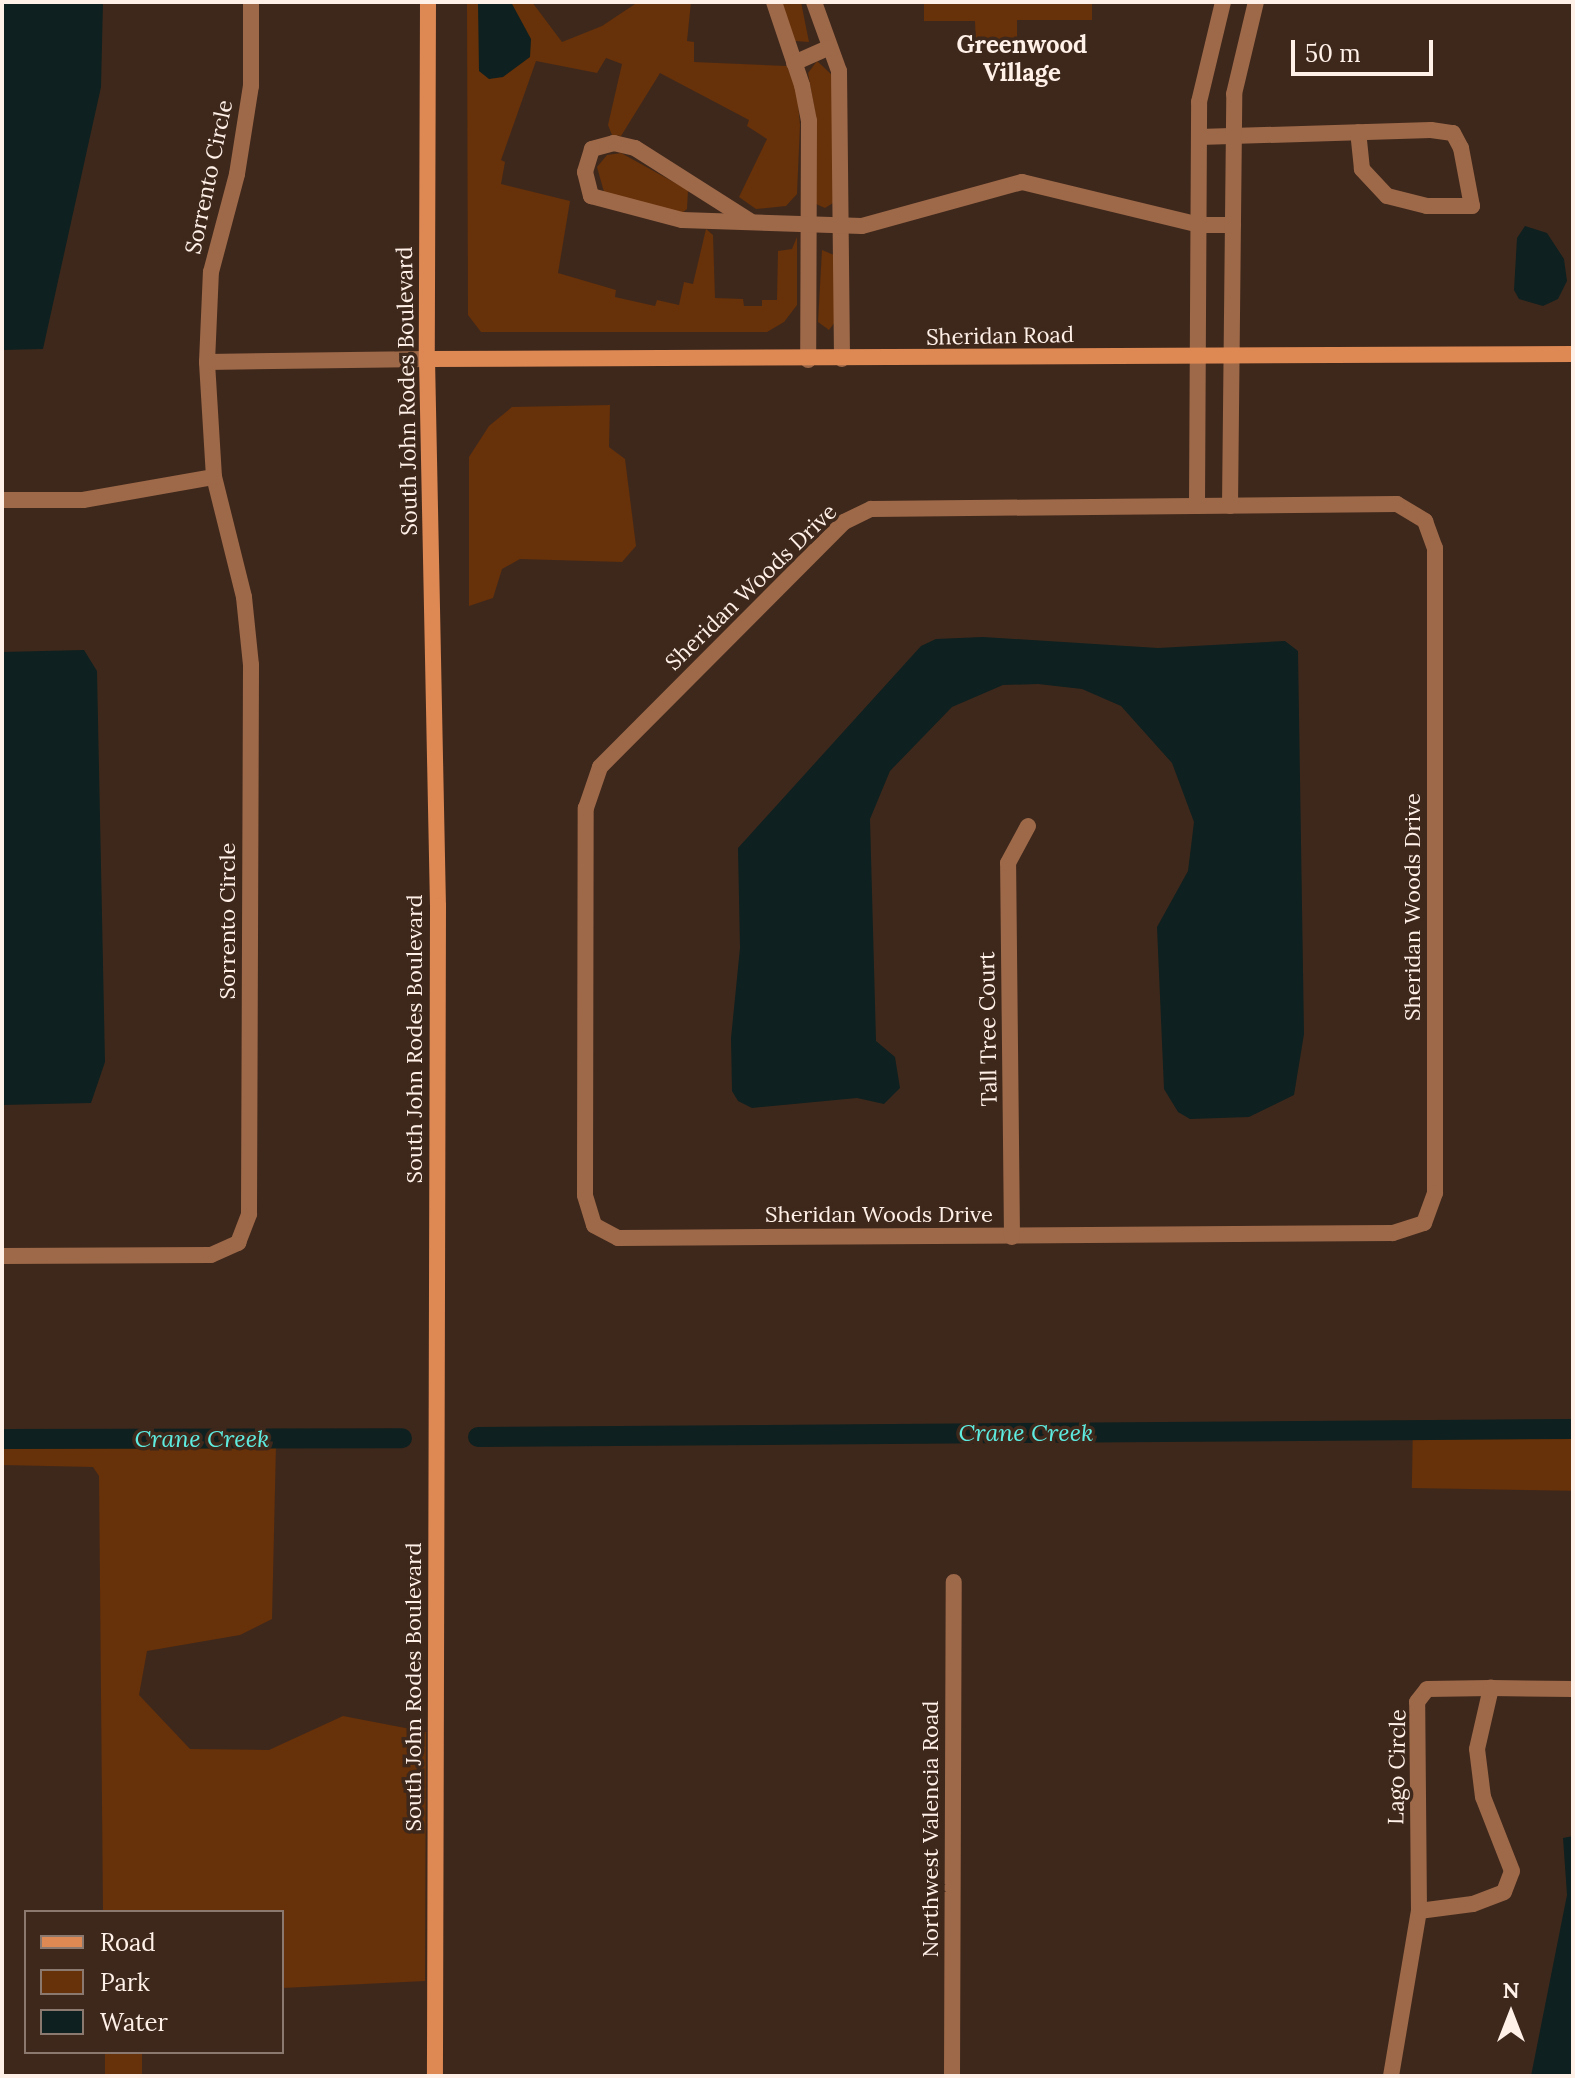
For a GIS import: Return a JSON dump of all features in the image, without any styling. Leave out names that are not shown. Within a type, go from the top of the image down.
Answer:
[{"type":"main road","name":"South John Rodes Boulevard","points":[[428,2],[427,359],[438,906],[435,2076]]},
{"type":"main road","name":"Sheridan Road","points":[[427,359],[808,360],[1573,354]]},
{"type":"street","name":"Sorrento Circle","points":[[2,1256],[211,1255],[238,1243],[249,1214],[251,665],[244,597],[214,477],[207,362],[211,272],[237,174],[251,86],[251,2]]},
{"type":"street","points":[[774,2],[809,121],[808,360]]},
{"type":"street","points":[[814,2],[828,48],[839,71],[842,359]]},
{"type":"street","points":[[1197,506],[1199,102],[1223,2]]},
{"type":"street","points":[[1230,506],[1234,94],[1256,2]]},
{"type":"street","points":[[794,63],[828,48]]},
{"type":"street","points":[[1199,137],[1358,132],[1453,133],[1461,148],[1472,206],[1427,206],[1387,196],[1362,169],[1358,132]]},
{"type":"street","points":[[750,221],[635,148],[614,143],[592,149],[586,184],[602,203],[682,220],[807,222],[840,226],[886,223],[1022,182],[1200,225],[1233,225]]},
{"type":"street","points":[[207,362],[427,359]]},
{"type":"street","points":[[2,500],[83,500],[214,477]]},
{"type":"street","name":"Sheridan Woods Drive","points":[[1397,504],[1425,521],[1435,548],[1435,1193],[1424,1223],[1393,1233],[618,1238],[594,1225],[585,1195],[586,808],[600,767],[844,522],[871,509],[1230,506],[1397,504]]},
{"type":"street","name":"Tall Tree Court","points":[[1012,1237],[1008,863],[1028,826]]},
{"type":"street","name":"Northwest Valencia Road","points":[[952,2076],[954,1582]]},
{"type":"street","points":[[1419,1911],[1473,1904],[1504,1892],[1512,1871],[1483,1797],[1477,1749],[1491,1688]]},
{"type":"street","name":"Lago Circle","points":[[1391,2076],[1419,1911],[1417,1702],[1427,1689],[1573,1689]]},
{"type":"green space","points":[[467,2],[532,2],[562,42],[602,26],[638,2],[691,2],[687,41],[694,42],[694,62],[787,66],[797,93],[800,125],[797,194],[786,206],[756,209],[739,197],[767,139],[747,126],[749,120],[660,73],[621,136],[612,135],[608,125],[622,64],[606,58],[597,73],[536,61],[501,160],[505,162],[501,184],[570,201],[558,273],[616,290],[615,297],[655,306],[657,300],[679,305],[684,282],[693,284],[706,229],[713,235],[715,298],[743,299],[744,306],[762,306],[762,300],[777,300],[778,251],[792,249],[797,237],[797,305],[784,322],[767,332],[481,332],[468,315]]},
{"type":"green space","points":[[781,2],[801,2],[809,42],[795,41]]},
{"type":"green space","points":[[924,2],[1092,2],[1092,20],[1017,20],[1017,46],[976,46],[975,21],[924,21]]},
{"type":"green space","points":[[817,61],[832,75],[833,203],[825,208],[816,204],[817,123],[808,73]]},
{"type":"green space","points":[[621,153],[688,190],[687,209],[682,213],[604,192],[597,167],[607,155]]},
{"type":"green space","points":[[822,250],[834,255],[835,322],[829,330],[818,322]]},
{"type":"green space","points":[[610,405],[609,447],[625,459],[636,546],[622,562],[520,559],[502,569],[493,598],[469,606],[469,457],[489,426],[512,407]]},
{"type":"green space","points":[[1413,1422],[1573,1425],[1572,1491],[1412,1488]]},
{"type":"green space","points":[[2,1443],[276,1445],[272,1619],[240,1635],[147,1651],[139,1695],[190,1749],[269,1750],[343,1716],[426,1732],[425,1981],[284,1988],[284,1910],[103,1910],[99,1476],[93,1467],[2,1465]]},
{"type":"green space","points":[[105,2054],[142,2054],[142,2076],[105,2076]]},
{"type":"water","points":[[2,2],[103,2],[101,87],[43,349],[2,350]]},
{"type":"water","points":[[478,2],[511,2],[531,39],[530,57],[503,77],[489,79],[479,71]]},
{"type":"water","points":[[1525,226],[1547,233],[1564,259],[1567,281],[1558,299],[1543,306],[1519,299],[1514,290],[1517,238]]},
{"type":"water","points":[[983,637],[1158,648],[1285,641],[1298,651],[1304,1034],[1294,1095],[1249,1117],[1190,1119],[1178,1112],[1164,1089],[1157,927],[1188,871],[1194,822],[1172,763],[1121,706],[1082,689],[1038,684],[1003,685],[952,707],[890,771],[870,819],[876,1041],[895,1057],[900,1088],[884,1104],[857,1098],[752,1108],[738,1101],[732,1091],[731,1038],[740,948],[738,848],[921,646],[936,639]]},
{"type":"water","points":[[84,650],[97,671],[105,1062],[91,1103],[2,1105],[2,652]]},
{"type":"water","points":[[1573,1836],[1573,2076],[1531,2076],[1567,1895],[1563,1838]]},
{"type":"waterway","name":"Crane Creek","points":[[478,1437],[1573,1429]]},
{"type":"waterway","name":"Crane Creek","points":[[2,1439],[402,1438]]},
{"type":"district","name":"Greenwood Village","points":[[1022,59]]}]
